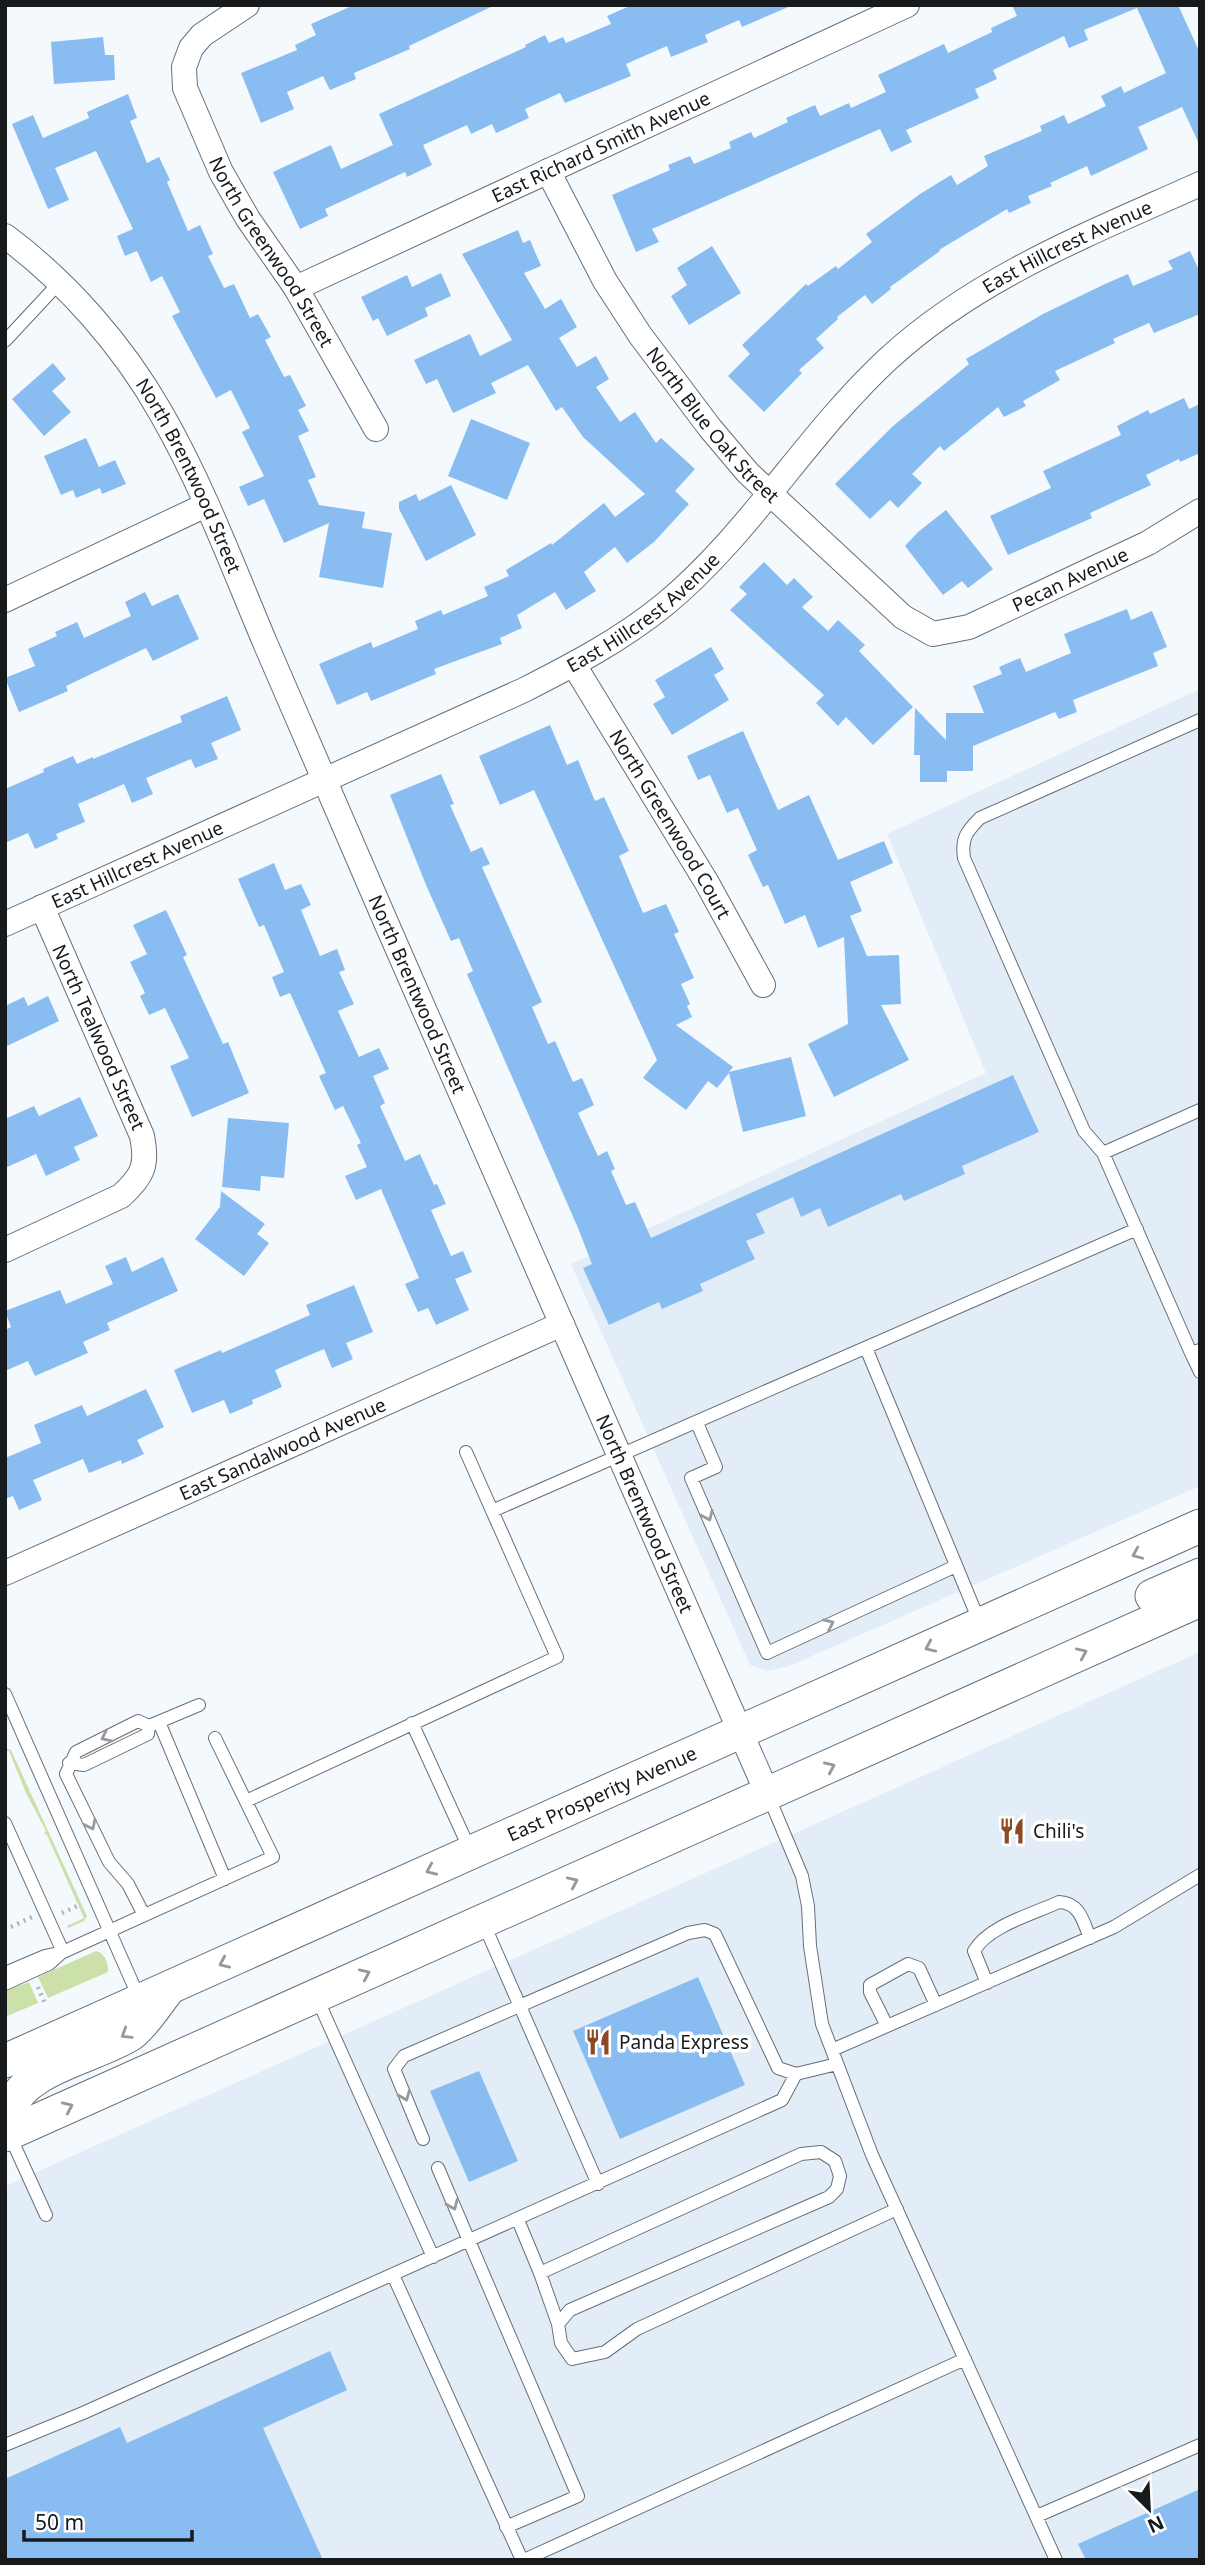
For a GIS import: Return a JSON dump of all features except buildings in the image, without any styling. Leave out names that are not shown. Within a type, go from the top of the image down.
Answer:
[{"type":"main road","name":"East Prosperity Avenue","points":[[5,2062],[1200,1526]]},
{"type":"main road","points":[[1000,1690],[1026,1660],[1046,1645],[1200,1575]]},
{"type":"main road","points":[[173,1985],[132,2033],[41,2076],[25,2087],[13,2101],[8,2114],[7,2134],[1200,1600]]},
{"type":"street","name":"North Greenwood Street","points":[[247,5],[202,35],[191,48],[184,67],[185,88],[221,172],[248,219],[296,288],[376,429]]},
{"type":"street","name":"East Richard Smith Avenue","points":[[296,288],[906,5]]},
{"type":"street","name":"North Blue Oak Street","points":[[548,171],[605,281],[640,335],[710,428],[748,473],[903,617],[933,634]]},
{"type":"street","name":"East Hillcrest Avenue","points":[[5,924],[524,690],[574,665],[622,636],[665,603],[712,557],[770,494],[845,401],[890,358],[945,314],[1007,274],[1049,252],[1200,184]]},
{"type":"street","name":"North Brentwood Street","points":[[5,236],[59,283],[99,325],[134,370],[161,412],[206,505],[323,779],[768,1795]]},
{"type":"street","points":[[5,600],[206,505]]},
{"type":"street","name":"Pecan Avenue","points":[[933,634],[968,627],[1148,543],[1200,511]]},
{"type":"street","name":"North Greenwood Court","points":[[574,665],[707,883],[763,985]]},
{"type":"street","name":"North Tealwood Street","points":[[5,1250],[121,1196],[144,1170],[142,1136],[42,907]]},
{"type":"street","name":"East Sandalwood Avenue","points":[[5,1573],[562,1324]]},
{"type":"lane","points":[[5,341],[59,283]]},
{"type":"lane","points":[[1200,720],[980,818],[965,833],[962,846],[964,858],[1084,1131],[1103,1153],[1196,1351],[1200,1372]]},
{"type":"lane","points":[[1103,1153],[1200,1110]]},
{"type":"lane","points":[[492,1511],[1138,1229]]},
{"type":"lane","points":[[866,1348],[980,1624]]},
{"type":"lane","points":[[697,1423],[716,1467],[691,1478],[767,1653],[956,1566]]},
{"type":"lane","points":[[246,1801],[557,1657],[466,1452]]},
{"type":"lane","points":[[5,1694],[140,2000]]},
{"type":"lane","points":[[144,1915],[128,1884],[109,1862],[66,1774],[69,1763],[84,1765],[148,1734],[154,1724],[199,1705]]},
{"type":"lane","points":[[412,1723],[472,1852]]},
{"type":"lane","points":[[5,1730],[18,1724]]},
{"type":"lane","points":[[154,1724],[225,1879]]},
{"type":"lane","points":[[5,1973],[45,1956],[63,1952],[273,1857],[215,1738]]},
{"type":"lane","points":[[768,1795],[802,1876],[822,2024],[872,2155],[1056,2560]]},
{"type":"lane","points":[[5,1823],[63,1952]]},
{"type":"lane","points":[[832,2050],[1114,1927],[1200,1875]]},
{"type":"lane","points":[[986,1983],[974,1951],[979,1941],[990,1933],[1059,1902],[1070,1903],[1077,1909],[1090,1938]]},
{"type":"lane","points":[[483,1922],[598,2184]]},
{"type":"lane","points":[[423,2139],[394,2069],[404,2056],[688,1933],[705,1930],[715,1934],[778,2068],[796,2074],[838,2064]]},
{"type":"lane","points":[[5,1984],[49,1964],[63,1952]]},
{"type":"lane","points":[[887,2026],[870,1992],[870,1985],[908,1964],[919,1968],[936,2005]]},
{"type":"lane","points":[[316,1996],[433,2257]]},
{"type":"lane","points":[[5,2445],[469,2242],[782,2100],[796,2074]]},
{"type":"lane","points":[[7,2134],[46,2215]]},
{"type":"lane","points":[[540,2273],[801,2154],[821,2152],[835,2161],[840,2176],[837,2189],[829,2197],[570,2310],[558,2323]]},
{"type":"lane","points":[[438,2168],[578,2496],[506,2527]]},
{"type":"lane","points":[[518,2220],[558,2323],[561,2343],[572,2359],[605,2352],[637,2329],[897,2209]]},
{"type":"lane","points":[[393,2275],[523,2560],[965,2359]]},
{"type":"lane","points":[[1037,2516],[1200,2445]]},
{"type":"path","points":[[60,1914],[77,1906]]},
{"type":"path","points":[[11,1927],[32,1917]]},
{"type":"path","points":[[34,1979],[46,2006]]},
{"type":"shaded area","points":[[1200,689],[1200,1486],[787,1667],[767,1671],[750,1665],[571,1264],[986,1073],[887,834]]},
{"type":"shaded area","points":[[1200,1652],[1200,2560],[5,2560],[5,2186]]},
{"type":"green space","points":[[5,1748],[11,1750],[87,1916],[84,1921],[68,1928],[67,1926],[84,1918],[9,1751],[5,1751]]},
{"type":"green space","points":[[96,1951],[106,1959],[108,1972],[48,1998],[38,1977]]},
{"type":"green space","points":[[29,1982],[38,2003],[5,2017],[5,1991]]},
{"type":"place","name":"Chili's","points":[[1012,1831]]},
{"type":"place","name":"Panda Express","points":[[598,2042]]}]
